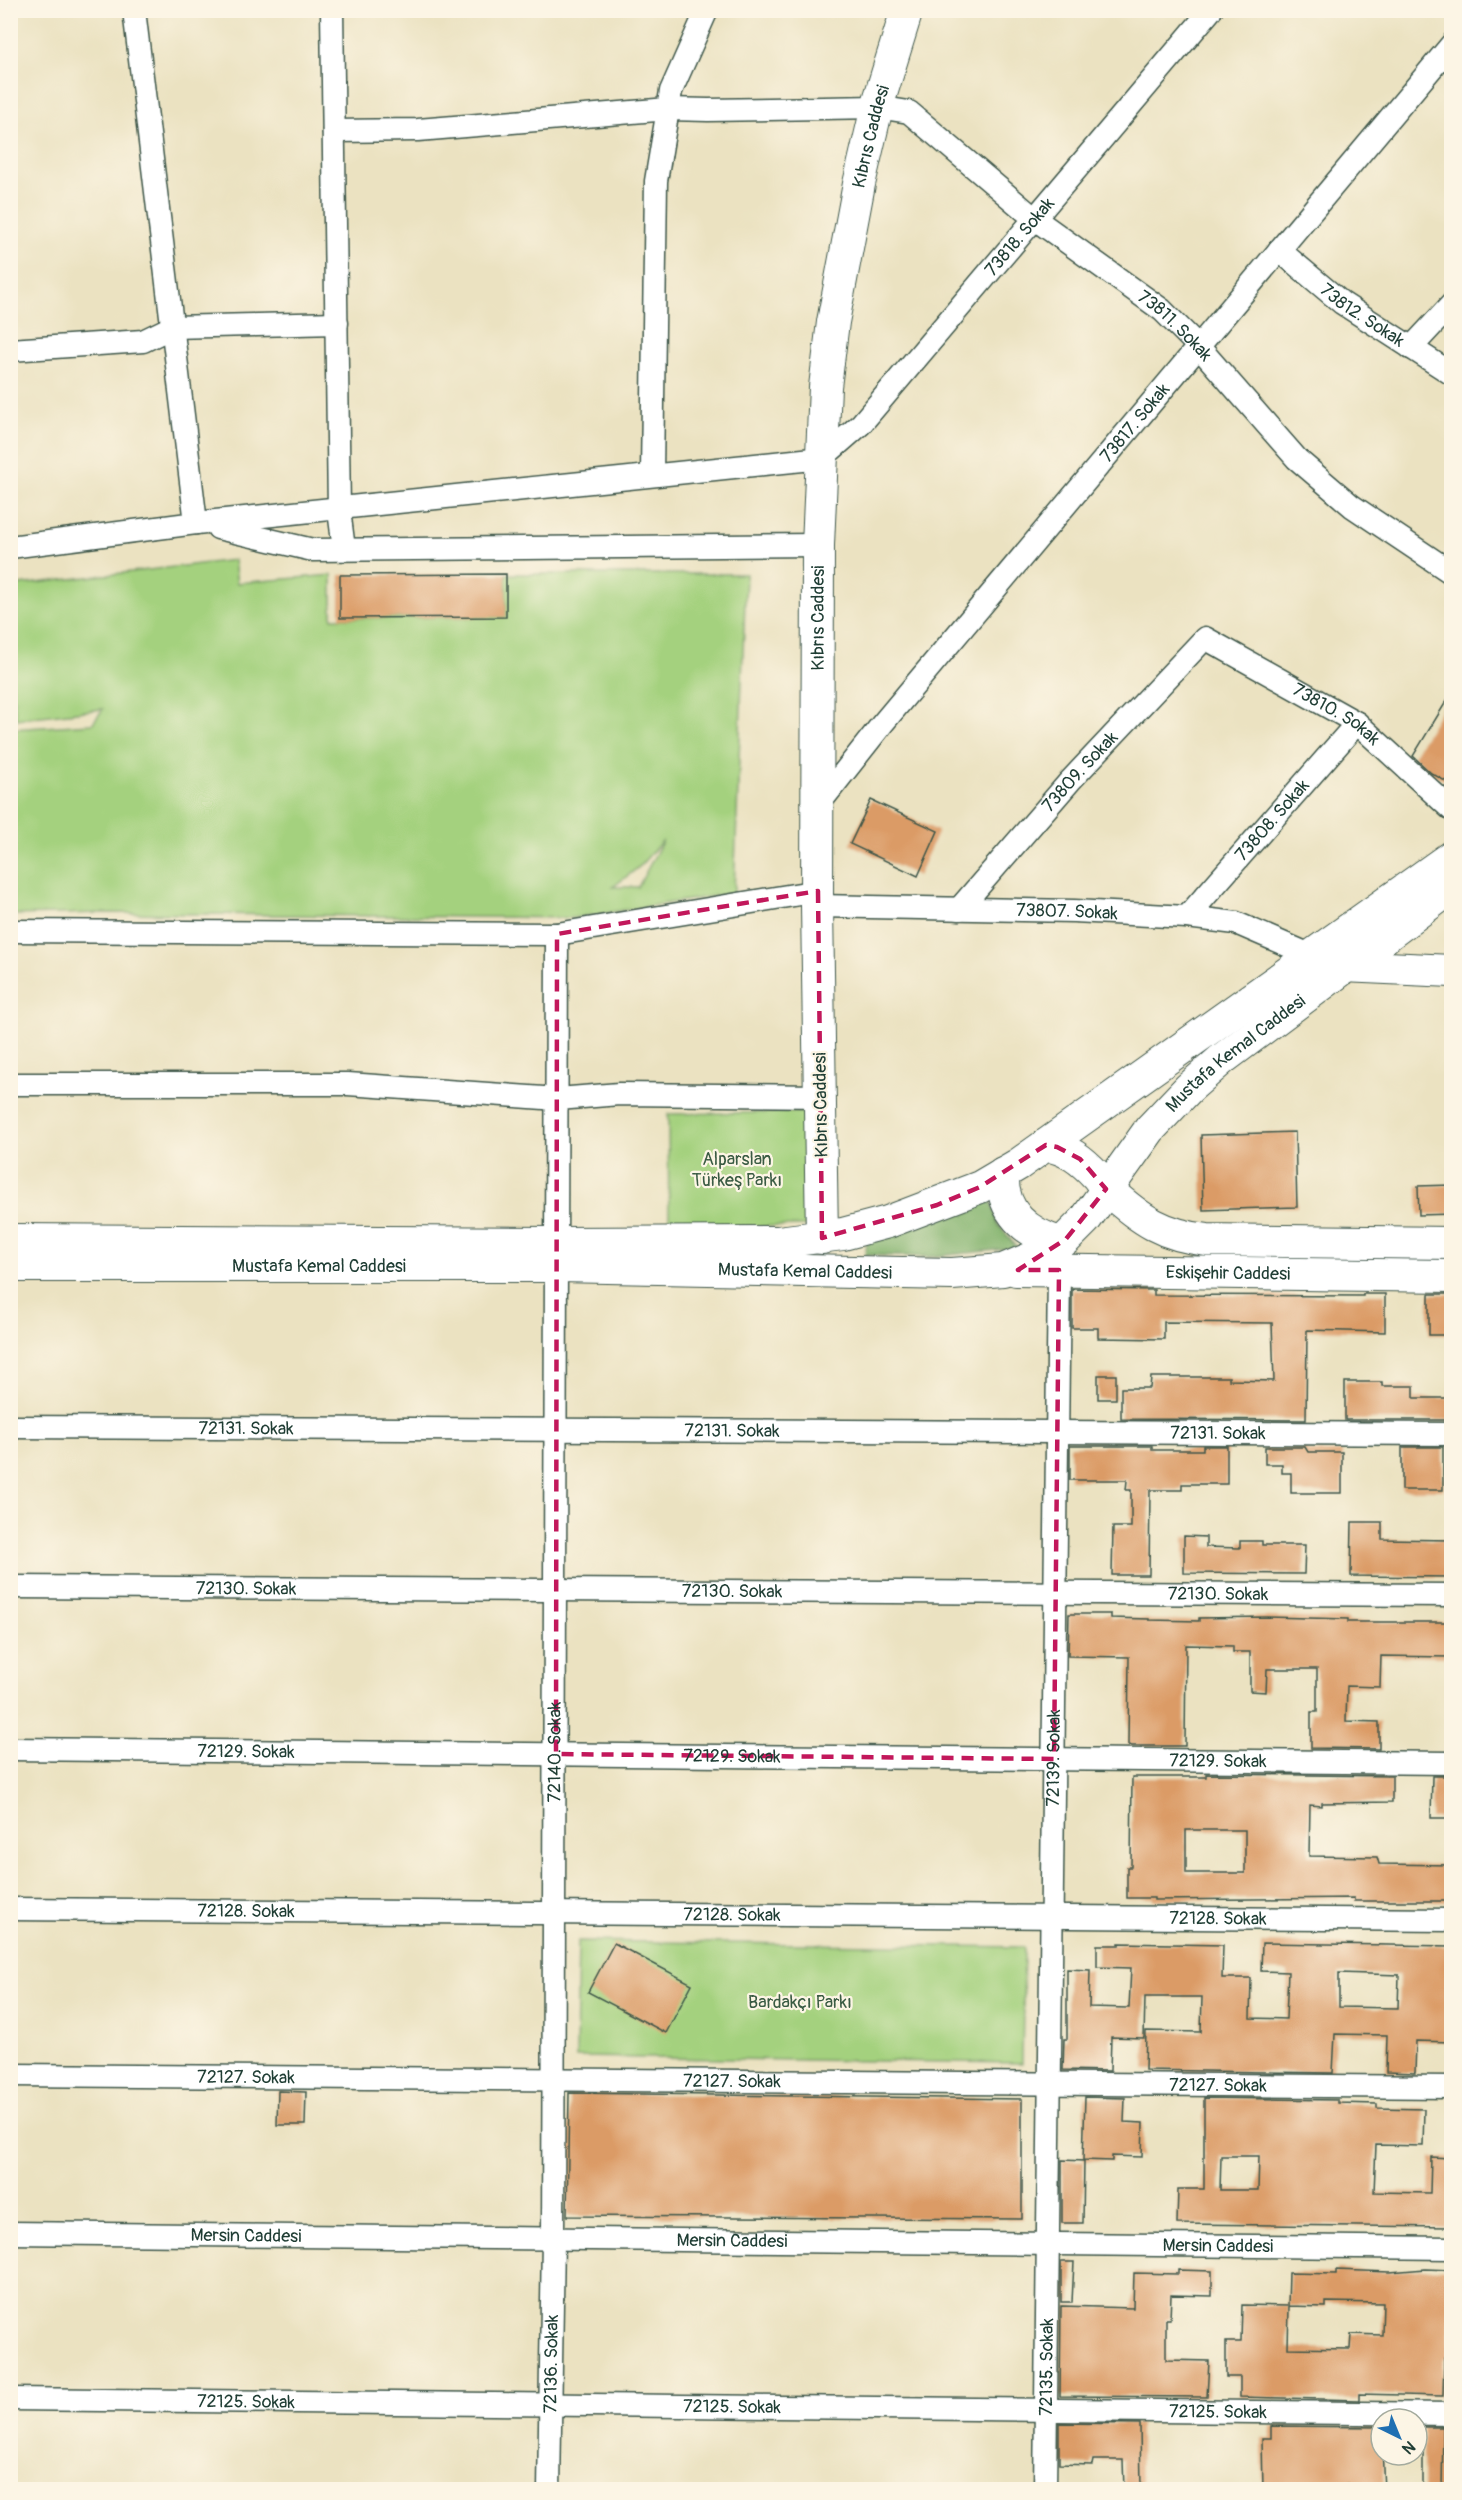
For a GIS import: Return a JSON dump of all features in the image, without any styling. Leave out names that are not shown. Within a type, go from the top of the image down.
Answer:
[{"type":"main road","name":"Kıbrıs Caddesi","points":[[822,1238],[822,1096],[817,898],[818,546],[825,387],[833,322],[859,184],[877,108],[907,10]]},
{"type":"main road","name":"Mustafa Kemal Caddesi","points":[[10,1266],[557,1255],[822,1238],[888,1222],[980,1187],[1003,1173],[1046,1145],[1452,856]]},
{"type":"main road","name":"Mustafa Kemal Caddesi","points":[[10,1240],[557,1255],[952,1275],[1003,1270],[1046,1252],[1059,1257],[1150,1129],[1182,1095],[1221,1060],[1343,966],[1452,887]]},
{"type":"main road","points":[[1310,955],[1343,966],[1451,971]]},
{"type":"main road","name":"Eskişehir Caddesi","points":[[1046,1145],[1068,1151],[1080,1159],[1106,1189],[1150,1224],[1169,1233],[1188,1238],[1452,1243]]},
{"type":"main road","points":[[1003,1173],[1002,1186],[1015,1216],[1059,1257]]},
{"type":"main road","name":"Eskişehir Caddesi","points":[[1059,1257],[1452,1276]]},
{"type":"street","points":[[134,10],[196,523]]},
{"type":"street","points":[[332,10],[339,510],[344,549]]},
{"type":"street","points":[[652,474],[656,181],[671,91],[706,10]]},
{"type":"street","name":"73818. Sokak","points":[[822,458],[861,424],[1211,10]]},
{"type":"street","name":"73817. Sokak","points":[[819,804],[891,714],[1452,44]]},
{"type":"street","name":"73811. Sokak","points":[[333,131],[418,130],[668,109],[877,108],[909,112],[1035,219],[1162,310],[1198,346],[1297,459],[1352,506],[1452,573]]},
{"type":"street","name":"73812. Sokak","points":[[1279,250],[1342,303],[1452,374]]},
{"type":"street","points":[[1411,348],[1452,304]]},
{"type":"street","points":[[10,350],[143,341],[172,327],[337,323]]},
{"type":"street","points":[[10,548],[196,523],[339,510],[652,474],[822,458]]},
{"type":"street","points":[[196,523],[313,550],[818,546]]},
{"type":"street","name":"73810. Sokak","points":[[1205,638],[1357,723],[1452,810]]},
{"type":"street","name":"73809. Sokak","points":[[959,909],[1070,781],[1205,638]]},
{"type":"street","name":"73808. Sokak","points":[[1187,917],[1357,723]]},
{"type":"street","name":"73807. Sokak","points":[[10,931],[557,934],[817,898],[959,909],[1074,911],[1187,917],[1236,924],[1310,955]]},
{"type":"street","name":"72140. Sokak","points":[[554,2239],[557,934]]},
{"type":"street","points":[[10,1084],[348,1084],[558,1099],[619,1094],[822,1096]]},
{"type":"street","name":"72139. Sokak","points":[[1049,2244],[1059,1257]]},
{"type":"street","name":"72131. Sokak","points":[[10,1427],[1452,1434]]},
{"type":"street","name":"72130. Sokak","points":[[10,1587],[1452,1595]]},
{"type":"street","name":"72129. Sokak","points":[[10,1749],[1452,1763]]},
{"type":"street","name":"72128. Sokak","points":[[10,1909],[1452,1920]]},
{"type":"street","name":"72127. Sokak","points":[[10,2075],[1452,2087]]},
{"type":"street","name":"Mersin Caddesi","points":[[10,2233],[1452,2248]]},
{"type":"street","name":"72136. Sokak","points":[[549,2490],[554,2239]]},
{"type":"street","name":"72135. Sokak","points":[[1045,2490],[1049,2244]]},
{"type":"street","name":"72125. Sokak","points":[[10,2400],[1452,2414]]},
{"type":"highlighted area","points":[[818,891],[822,1238],[937,1205],[980,1187],[1046,1145],[1057,1147],[1080,1159],[1106,1189],[1066,1239],[1018,1270],[1059,1270],[1054,1759],[556,1754],[557,934]]},
{"type":"green space","points":[[234,560],[237,583],[332,575],[332,618],[506,617],[506,574],[746,574],[734,893],[573,918],[107,913],[11,915],[11,729],[92,724],[103,709],[16,719],[10,669],[11,586]],"holes":[[[663,840],[638,887],[613,887],[639,867]]]},
{"type":"green space","name":"Alparslan Türkeş Parkı","points":[[805,1112],[806,1226],[669,1227],[668,1114]]},
{"type":"green space","points":[[990,1198],[998,1224],[1017,1248],[928,1257],[865,1255],[867,1240]]},
{"type":"green space","name":"Bardakçı Parkı","points":[[578,1941],[1024,1947],[1022,2063],[576,2057]]},
{"type":"building","points":[[506,574],[506,617],[340,618],[340,575]]},
{"type":"building","points":[[1452,692],[1452,785],[1431,773],[1413,756]]},
{"type":"building","points":[[871,800],[938,831],[918,876],[850,844]]},
{"type":"building","points":[[1295,1132],[1297,1207],[1203,1210],[1201,1135]]},
{"type":"building","points":[[1452,1185],[1452,1214],[1419,1215],[1418,1186]]},
{"type":"building","points":[[1072,1289],[1154,1290],[1154,1295],[1363,1296],[1363,1294],[1385,1294],[1385,1332],[1307,1330],[1306,1420],[1121,1419],[1121,1388],[1150,1388],[1151,1377],[1229,1377],[1229,1380],[1274,1381],[1272,1323],[1164,1322],[1164,1339],[1098,1338],[1098,1328],[1072,1328]]},
{"type":"building","points":[[1429,1294],[1452,1294],[1452,1335],[1429,1335]]},
{"type":"building","points":[[1098,1375],[1116,1375],[1116,1399],[1098,1399]]},
{"type":"building","points":[[1345,1382],[1382,1382],[1382,1386],[1414,1386],[1414,1398],[1452,1398],[1452,1420],[1345,1420]]},
{"type":"building","points":[[1070,1446],[1152,1446],[1152,1450],[1203,1450],[1203,1446],[1227,1446],[1227,1484],[1182,1484],[1182,1490],[1150,1490],[1149,1575],[1112,1575],[1113,1527],[1131,1527],[1131,1490],[1126,1490],[1127,1480],[1070,1480]]},
{"type":"building","points":[[1265,1447],[1305,1447],[1308,1452],[1342,1452],[1342,1493],[1291,1493],[1291,1473],[1282,1473],[1282,1464],[1265,1464]]},
{"type":"building","points":[[1402,1447],[1443,1447],[1443,1490],[1402,1490]]},
{"type":"building","points":[[1352,1522],[1382,1522],[1382,1539],[1452,1540],[1452,1577],[1351,1576]]},
{"type":"building","points":[[1184,1536],[1206,1537],[1206,1547],[1240,1548],[1240,1541],[1262,1541],[1262,1545],[1305,1545],[1304,1574],[1184,1573]]},
{"type":"building","points":[[1069,1614],[1111,1614],[1111,1618],[1149,1620],[1199,1621],[1199,1618],[1267,1617],[1348,1619],[1348,1622],[1450,1622],[1450,1657],[1381,1656],[1380,1687],[1347,1686],[1346,1721],[1379,1722],[1379,1749],[1311,1748],[1311,1712],[1317,1712],[1317,1669],[1267,1669],[1266,1692],[1250,1691],[1250,1652],[1233,1652],[1233,1646],[1186,1645],[1185,1746],[1132,1746],[1128,1745],[1129,1657],[1068,1656]]},
{"type":"building","points":[[1206,1774],[1392,1776],[1392,1802],[1310,1805],[1309,1856],[1377,1857],[1379,1864],[1452,1865],[1452,1901],[1354,1901],[1354,1898],[1154,1900],[1154,1898],[1127,1898],[1127,1867],[1131,1867],[1132,1777],[1206,1777]],"holes":[[[1186,1830],[1245,1830],[1245,1873],[1186,1873]]]},
{"type":"building","points":[[1432,1776],[1452,1776],[1452,1818],[1431,1818]]},
{"type":"building","points":[[614,1943],[692,1984],[666,2033],[588,1992]]},
{"type":"building","points":[[1119,1943],[1223,1945],[1222,1978],[1251,1978],[1250,2018],[1286,2019],[1288,1972],[1261,1971],[1262,1943],[1452,1946],[1452,2042],[1416,2041],[1415,2073],[1386,2072],[1387,2035],[1335,2034],[1333,2073],[1145,2070],[1146,2031],[1201,2032],[1202,1997],[1145,1997],[1144,2038],[1111,2037],[1110,2071],[1063,2070],[1064,2039],[1067,2039],[1067,1969],[1090,1970],[1089,2007],[1129,2008],[1131,1968],[1097,1967],[1097,1945],[1119,1945]],"holes":[[[1339,1973],[1399,1975],[1398,2008],[1339,2007]]]},
{"type":"building","points":[[278,2091],[306,2092],[305,2125],[277,2125]]},
{"type":"building","points":[[569,2093],[1022,2099],[1022,2219],[567,2216]]},
{"type":"building","points":[[1085,2097],[1125,2098],[1124,2122],[1143,2123],[1142,2157],[1112,2156],[1112,2161],[1083,2160]]},
{"type":"building","points":[[1204,2098],[1338,2100],[1338,2103],[1377,2104],[1377,2108],[1424,2109],[1423,2146],[1376,2145],[1374,2192],[1430,2193],[1431,2157],[1450,2158],[1452,2227],[1177,2224],[1178,2189],[1204,2189]],"holes":[[[1221,2156],[1259,2156],[1258,2190],[1220,2190]]]},
{"type":"building","points":[[1062,2160],[1084,2161],[1083,2223],[1062,2223]]},
{"type":"building","points":[[1061,2262],[1074,2262],[1072,2302],[1061,2302]]},
{"type":"building","points":[[1425,2269],[1451,2270],[1449,2358],[1444,2358],[1443,2396],[1359,2394],[1359,2400],[1240,2397],[1240,2377],[1226,2377],[1226,2342],[1241,2342],[1242,2305],[1288,2306],[1289,2273],[1336,2274],[1336,2270],[1390,2272]],"holes":[[[1326,2302],[1383,2303],[1382,2335],[1351,2334],[1350,2349],[1288,2348],[1289,2306],[1326,2307]]]},
{"type":"building","points":[[1178,2270],[1212,2271],[1212,2296],[1171,2295],[1170,2319],[1166,2319],[1166,2360],[1209,2361],[1207,2397],[1060,2396],[1061,2306],[1133,2308],[1134,2273],[1178,2274]]},
{"type":"building","points":[[1059,2423],[1140,2424],[1141,2490],[1124,2490],[1123,2460],[1093,2460],[1092,2465],[1059,2464]]},
{"type":"building","points":[[1271,2426],[1369,2427],[1369,2467],[1383,2467],[1384,2490],[1355,2490],[1355,2484],[1263,2490],[1262,2438],[1271,2438]]},
{"type":"building","points":[[1429,2427],[1443,2427],[1442,2490],[1423,2490],[1423,2467],[1429,2467]]}]
